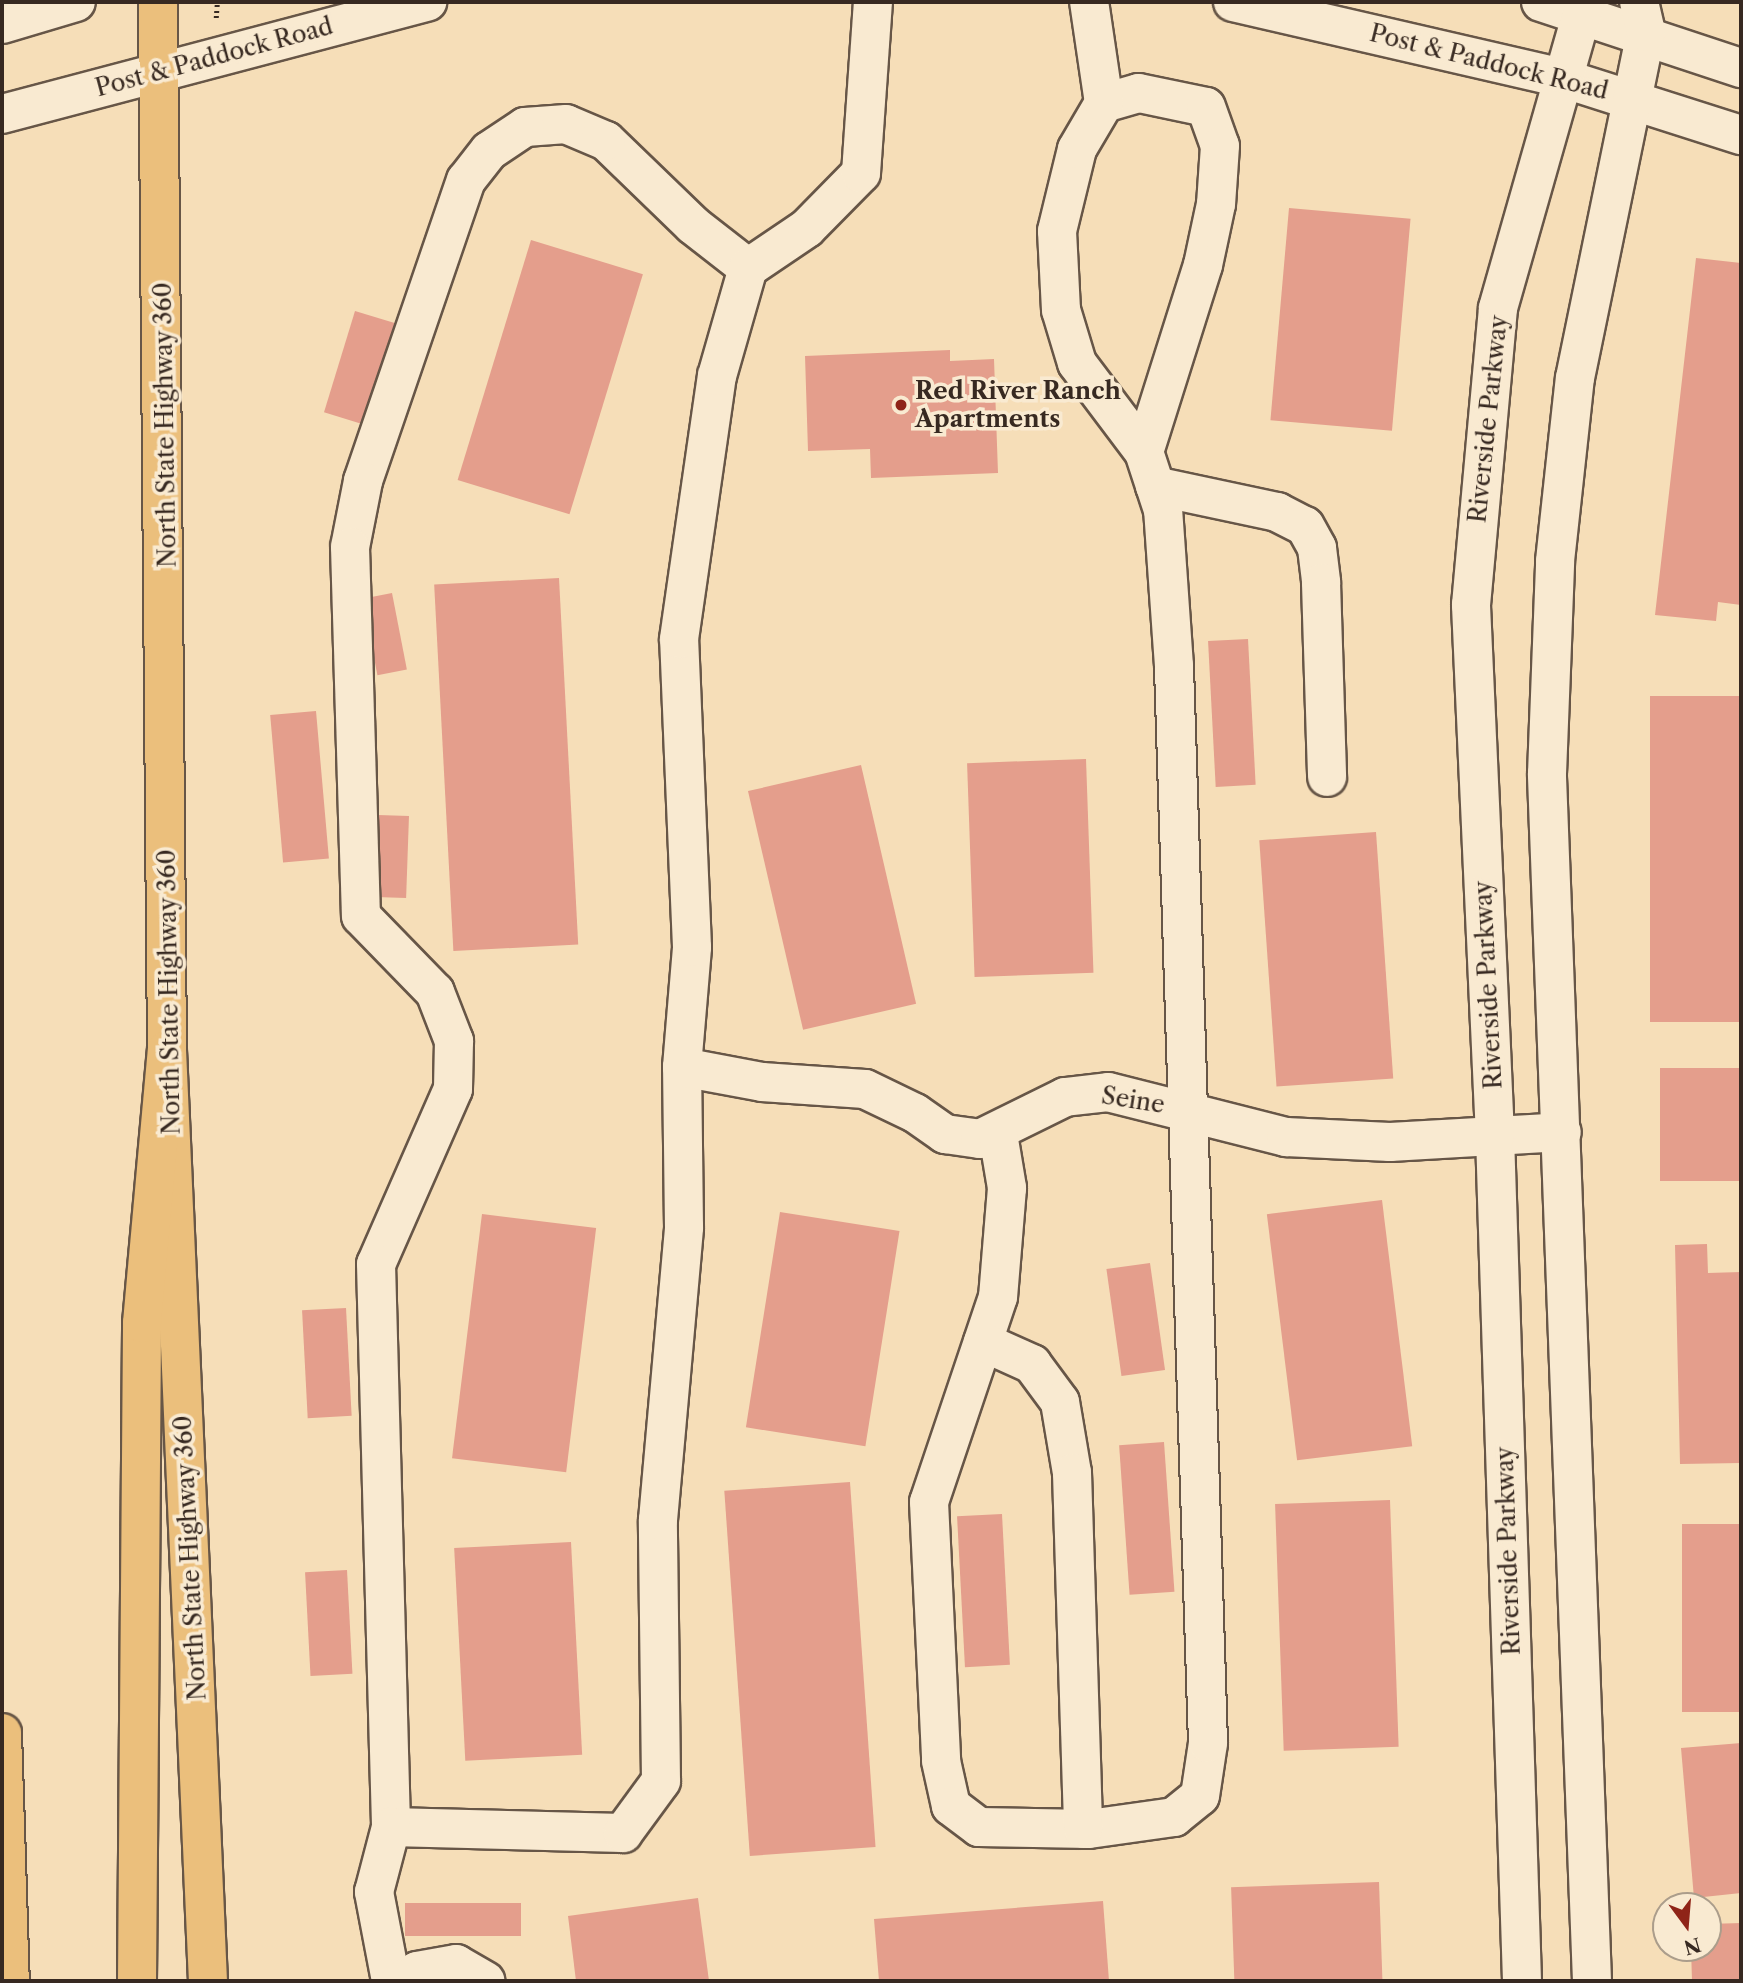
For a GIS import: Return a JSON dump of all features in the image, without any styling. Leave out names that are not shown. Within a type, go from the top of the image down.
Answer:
[{"type":"main road","name":"North State Highway 360","points":[[158,2],[167,1050],[208,1981]]},
{"type":"main road","points":[[137,1981],[142,1322],[167,1050]]},
{"type":"main road","points":[[2,1733],[10,1981]]},
{"type":"street","points":[[19,19],[76,2]]},
{"type":"street","name":"Post & Paddock Road","points":[[2,114],[427,2]]},
{"type":"street","points":[[391,1827],[623,1833],[661,1781],[658,1520],[684,1227],[682,1067],[692,947],[679,639],[717,376],[748,268],[807,228],[861,173],[873,2]]},
{"type":"street","points":[[998,1134],[1007,1188],[998,1297],[929,1502],[941,1761],[951,1805],[979,1827],[1083,1829],[1174,1817],[1200,1796],[1208,1743],[1185,1110],[1174,666],[1163,509],[1149,469],[1077,363],[1061,310],[1057,231],[1077,149],[1104,103],[1089,2]]},
{"type":"street","name":"Post & Paddock Road","points":[[1233,2],[1562,78],[1630,97],[1741,135]]},
{"type":"street","points":[[1541,2],[1642,17],[1741,68]]},
{"type":"street","name":"Riverside Parkway","points":[[1521,1981],[1495,1136],[1471,605],[1498,309],[1582,6]]},
{"type":"street","points":[[1592,1981],[1547,774],[1555,561],[1575,378],[1630,97],[1642,17]]},
{"type":"street","points":[[1104,103],[1139,93],[1206,107],[1220,146],[1216,204],[1203,265],[1149,469]]},
{"type":"street","points":[[391,1981],[374,1892],[391,1827],[376,1264],[453,1089],[454,1041],[435,992],[362,916],[350,547],[363,481],[466,180],[489,151],[525,127],[566,124],[606,141],[693,225],[748,268]]},
{"type":"street","points":[[1149,469],[1277,512],[1305,526],[1311,537],[1321,583],[1327,777]]},
{"type":"street","name":"Seine","points":[[682,1067],[762,1082],[865,1089],[915,1113],[945,1134],[981,1139],[998,1134],[1021,1117],[1065,1097],[1108,1092],[1286,1137],[1390,1142],[1562,1132]]},
{"type":"street","points":[[982,1342],[1032,1364],[1060,1402],[1072,1474],[1083,1829]]},
{"type":"street","points":[[400,1981],[417,1971],[456,1964],[486,1981]]},
{"type":"building","points":[[1289,208],[1411,219],[1392,431],[1270,420]]},
{"type":"building","points":[[531,240],[643,274],[570,514],[458,480]]},
{"type":"building","points":[[1696,258],[1741,263],[1741,605],[1718,602],[1716,621],[1655,615]]},
{"type":"building","points":[[355,311],[397,324],[366,425],[324,412]]},
{"type":"building","name":"Red River Ranch Apartments","points":[[950,350],[950,361],[994,359],[998,473],[871,478],[870,449],[808,451],[805,356]]},
{"type":"building","points":[[559,578],[578,944],[453,951],[434,585]]},
{"type":"building","points":[[392,593],[407,670],[377,675],[363,599]]},
{"type":"building","points":[[1248,639],[1256,785],[1216,787],[1208,641]]},
{"type":"building","points":[[1650,696],[1741,696],[1741,1022],[1650,1022]]},
{"type":"building","points":[[316,711],[329,858],[283,862],[270,715]]},
{"type":"building","points":[[1086,759],[1093,973],[975,977],[967,763]]},
{"type":"building","points":[[861,765],[916,1004],[803,1030],[748,791]]},
{"type":"building","points":[[378,815],[409,816],[406,898],[375,897]]},
{"type":"building","points":[[1376,832],[1393,1078],[1277,1087],[1259,840]]},
{"type":"building","points":[[1660,1068],[1741,1068],[1741,1181],[1660,1181]]},
{"type":"building","points":[[1382,1200],[1412,1446],[1297,1460],[1267,1214]]},
{"type":"building","points":[[780,1212],[900,1231],[865,1446],[746,1427]]},
{"type":"building","points":[[482,1214],[596,1228],[566,1472],[452,1458]]},
{"type":"building","points":[[1707,1244],[1708,1273],[1741,1272],[1741,1463],[1680,1464],[1675,1245]]},
{"type":"building","points":[[1150,1263],[1165,1370],[1121,1376],[1106,1269]]},
{"type":"building","points":[[346,1308],[352,1416],[308,1418],[302,1310]]},
{"type":"building","points":[[1164,1442],[1174,1592],[1130,1595],[1119,1445]]},
{"type":"building","points":[[850,1482],[876,1847],[750,1856],[724,1491]]},
{"type":"building","points":[[1390,1500],[1399,1747],[1284,1751],[1275,1504]]},
{"type":"building","points":[[1002,1514],[1010,1665],[965,1667],[957,1516]]},
{"type":"building","points":[[1682,1524],[1741,1524],[1741,1712],[1682,1712]]},
{"type":"building","points":[[571,1542],[582,1755],[465,1761],[454,1548]]},
{"type":"building","points":[[347,1570],[352,1674],[311,1676],[305,1572]]},
{"type":"building","points":[[1741,1743],[1741,1893],[1722,1895],[1722,1892],[1693,1892],[1681,1748]]},
{"type":"building","points":[[1379,1882],[1382,1981],[1234,1981],[1231,1887]]},
{"type":"building","points":[[698,1898],[709,1981],[576,1981],[568,1916]]},
{"type":"building","points":[[1103,1901],[1109,1981],[879,1981],[874,1919]]},
{"type":"building","points":[[405,1903],[521,1903],[521,1936],[405,1936]]},
{"type":"building","points":[[1741,1923],[1741,1981],[1692,1981],[1691,1962],[1722,1962],[1722,1924]]},
{"type":"place","name":"Red River Ranch Apartments","points":[[901,405]]}]
